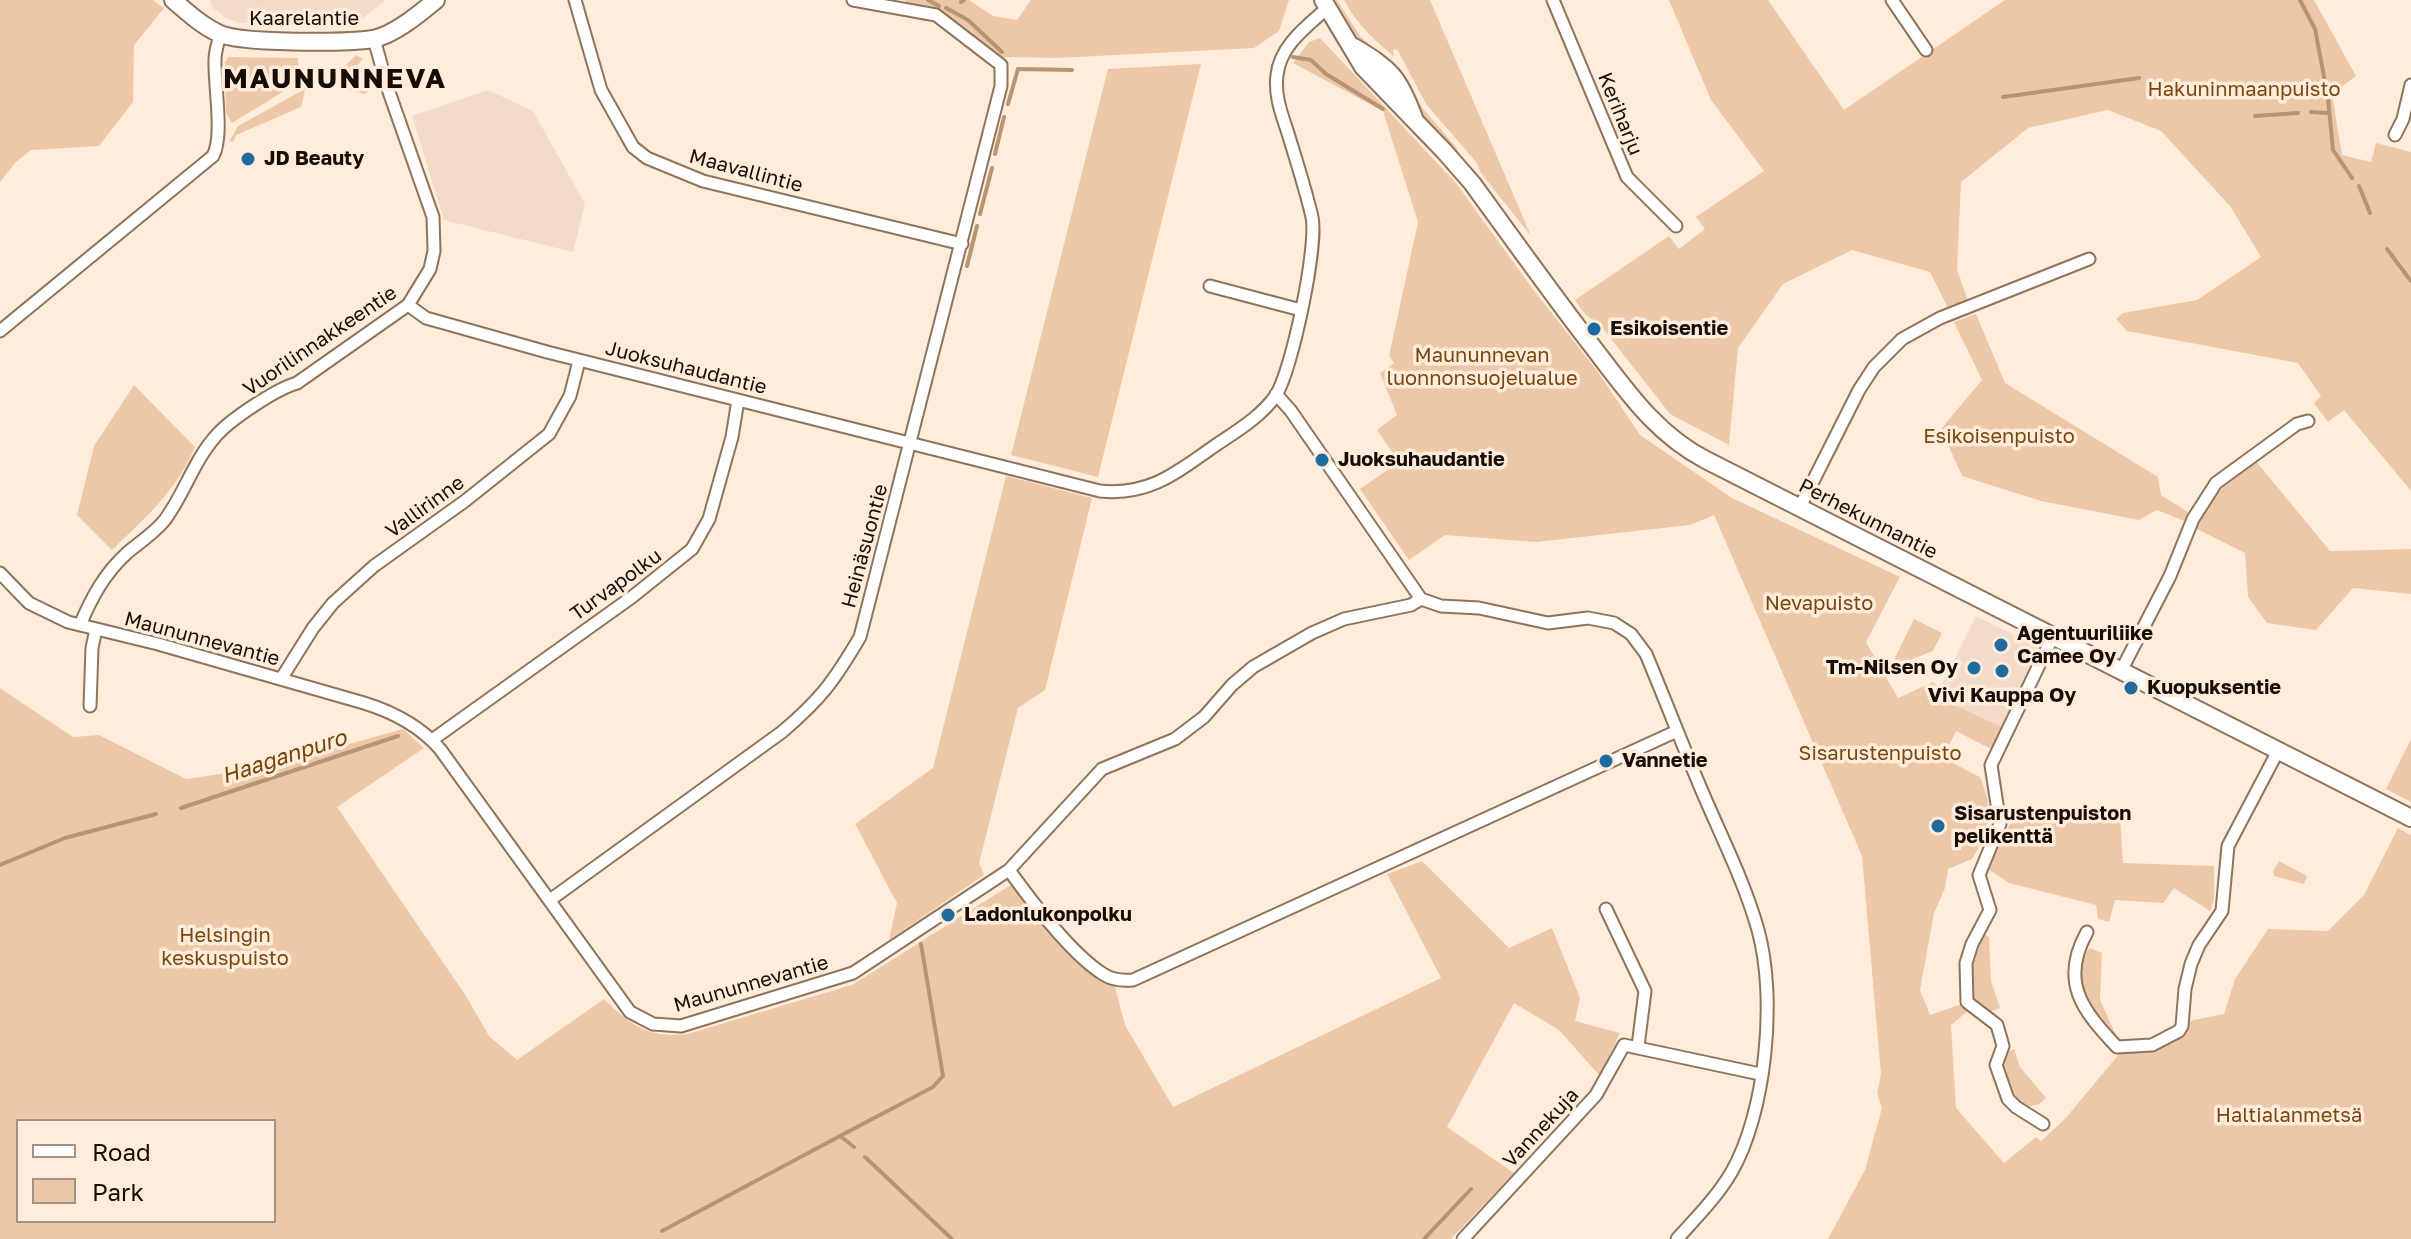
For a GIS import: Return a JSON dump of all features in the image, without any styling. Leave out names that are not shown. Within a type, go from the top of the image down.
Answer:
[{"type":"street","name":"Kaarelantie","points":[[173,0],[220,35],[283,41],[374,39],[398,27],[436,0]]},
{"type":"street","name":"Maavallintie","points":[[575,0],[601,90],[633,147],[647,158],[703,181],[962,244]]},
{"type":"street","name":"Heinäsuontie","points":[[550,900],[782,732],[830,687],[860,637],[1001,86],[1001,65],[936,15],[853,0]]},
{"type":"street","name":"Keriharju","points":[[1553,0],[1627,177],[1676,226]]},
{"type":"street","points":[[1892,0],[1926,50]]},
{"type":"street","name":"Perhekunnantie","points":[[1324,4],[1363,67],[1472,183],[1570,317],[1653,423],[1694,454],[2411,818]]},
{"type":"street","name":"Juoksuhaudantie","points":[[408,305],[426,318],[579,361],[1100,491],[1133,491],[1160,483],[1258,415],[1276,394],[1284,376],[1312,259],[1313,220],[1277,99],[1276,82],[1279,63],[1287,48],[1324,4]]},
{"type":"street","points":[[0,331],[216,153],[215,58],[220,35]]},
{"type":"street","name":"Vuorilinnakkeentie","points":[[80,625],[97,586],[124,555],[161,524],[180,498],[215,437],[282,387],[297,383],[408,305],[430,269],[434,251],[433,217],[388,89],[374,39]]},
{"type":"street","points":[[2395,135],[2403,119],[2411,85]]},
{"type":"street","points":[[1800,507],[1859,390],[1874,367],[1902,339],[1940,318],[2089,259]]},
{"type":"street","points":[[1210,286],[1301,310]]},
{"type":"street","name":"Vallirinne","points":[[281,679],[319,619],[343,594],[374,566],[465,501],[549,434],[570,396],[579,361]]},
{"type":"street","points":[[1276,394],[1291,411],[1421,599],[1441,606],[1479,608],[1548,623],[1588,618],[1614,623],[1631,634],[1646,654],[1746,892],[1759,934],[1766,972],[1768,1018],[1750,1129],[1739,1159],[1712,1201],[1677,1239]]},
{"type":"street","name":"Turvapolku","points":[[432,740],[632,597],[692,549],[709,519],[732,437],[738,400]]},
{"type":"street","points":[[2122,669],[2170,576],[2193,519],[2216,483],[2297,424],[2308,421]]},
{"type":"street","name":"Maununnevantie","points":[[0,573],[29,603],[46,613],[387,711],[415,727],[432,740],[630,1012],[653,1024],[681,1026],[853,973],[1009,870],[1102,769],[1151,752],[1175,739],[1204,717],[1253,667],[1312,633],[1344,619],[1411,605],[1421,599]]},
{"type":"street","points":[[90,706],[92,648],[96,629]]},
{"type":"street","points":[[2043,1124],[2008,1099],[1996,1065],[2003,1046],[1997,1025],[1967,1002],[1965,967],[1972,944],[1990,910],[1979,875],[2000,824],[1991,765],[2053,636]]},
{"type":"street","points":[[1009,870],[1083,958],[1113,979],[1133,980],[1677,731]]},
{"type":"street","points":[[2087,932],[2079,946],[2074,983],[2089,1018],[2117,1047],[2152,1045],[2179,1031],[2185,989],[2195,953],[2222,911],[2228,846],[2279,749]]},
{"type":"street","points":[[1606,909],[1645,991],[1638,1046],[1760,1074]]},
{"type":"street","name":"Vannekuja","points":[[1463,1239],[1596,1095],[1621,1049],[1627,1044],[1638,1046]]},
{"type":"shaded area","points":[[210,0],[386,0],[360,20],[240,23],[226,18],[213,8]]},
{"type":"shaded area","points":[[488,90],[533,111],[585,204],[573,252],[444,220],[412,116]]},
{"type":"shaded area","points":[[1976,616],[2041,648],[2002,727],[1952,704],[1939,690]]},
{"type":"green space","points":[[0,0],[153,0],[164,8],[134,45],[133,102],[99,146],[31,150],[16,162],[0,182]]},
{"type":"green space","points":[[905,0],[969,0],[993,16],[1017,20],[1031,0],[1289,0],[1279,31],[1254,48],[1057,58],[1003,57],[945,14]]},
{"type":"green space","points":[[1332,0],[1337,0],[1360,36],[1403,73],[1420,105],[1456,147],[1467,168],[1350,32]]},
{"type":"green space","points":[[1344,0],[1430,0],[1531,236],[1481,173],[1476,162],[1426,104],[1397,49],[1393,50],[1394,57],[1360,24]]},
{"type":"green space","name":"Hakuninmaanpuisto","points":[[1669,0],[1768,0],[1844,110],[2005,0],[2314,0],[2356,76],[2332,94],[2342,155],[2371,162],[2376,143],[2411,152],[2411,491],[2344,410],[2328,422],[2314,403],[2321,396],[2298,363],[2127,331],[2116,319],[2123,313],[2197,300],[2261,257],[2230,206],[2161,131],[2108,110],[2028,128],[1961,182],[1957,269],[1968,301],[1948,308],[1930,272],[1852,250],[1783,284],[1738,348],[1729,445],[1670,414],[1601,326],[1585,314],[1575,300],[1669,236],[1679,249],[1705,229],[1696,217],[1764,171],[1711,100]]},
{"type":"green space","name":"Haltialanmetsä","points":[[1320,38],[1456,183],[1598,372],[1640,435],[1732,498],[1900,577],[1866,642],[1898,698],[1933,682],[1952,704],[2002,727],[1991,749],[1956,731],[1943,758],[1980,777],[1989,819],[1984,838],[1972,859],[1948,869],[1945,888],[1934,913],[1920,990],[1930,1015],[1962,1004],[1969,1010],[1951,1025],[1956,1108],[2004,1163],[2036,1137],[2041,1141],[2064,1120],[2119,1054],[2154,1050],[2187,1033],[2189,1021],[2224,1014],[2235,979],[2268,929],[2328,931],[2364,895],[2398,828],[2411,835],[2411,1239],[1828,1239],[1865,1170],[1882,1108],[1877,1093],[1881,1075],[1862,856],[1714,515],[1690,525],[1536,542],[1445,535],[1409,560],[1360,489],[1399,462],[1377,430],[1397,415],[1380,373],[1394,363],[1389,356],[1418,222],[1383,111],[1293,63],[1309,42]]},
{"type":"green space","points":[[356,55],[363,59],[356,67],[359,74],[367,73],[372,88],[365,94],[346,89],[339,72]]},
{"type":"green space","points":[[229,57],[298,58],[298,72],[307,71],[307,77],[232,123],[226,112],[225,62]]},
{"type":"green space","points":[[1201,64],[1098,477],[1011,455],[1108,69]]},
{"type":"green space","points":[[305,89],[301,107],[236,135],[234,141],[229,142],[238,126]]},
{"type":"green space","name":"Esikoisenpuisto","points":[[1976,314],[2005,383],[2158,477],[2161,495],[2188,512],[2184,521],[2157,510],[2139,520],[2041,501],[1962,476],[1941,429],[1982,380],[1954,322]]},
{"type":"green space","points":[[134,385],[195,447],[169,491],[112,550],[77,515],[94,446]]},
{"type":"green space","points":[[2255,460],[2330,551],[2411,549],[2411,594],[2353,588],[2316,630],[2267,623],[2248,597],[2245,553],[2197,529],[2221,490]]},
{"type":"green space","points":[[1006,476],[1092,498],[1045,690],[1018,708],[979,863],[984,875],[889,940],[897,903],[855,824],[933,768]]},
{"type":"green space","points":[[1914,619],[1942,633],[1933,651],[1890,668]]},
{"type":"green space","name":"Helsingin keskuspuisto","points":[[0,688],[73,737],[99,735],[186,779],[263,768],[403,729],[424,748],[337,807],[466,996],[489,1036],[517,1060],[604,999],[641,1028],[674,1035],[687,1034],[852,985],[1017,881],[1044,915],[1113,979],[1125,1025],[1173,1107],[1441,978],[1387,874],[1422,861],[1509,948],[1552,928],[1580,998],[1575,1021],[1620,1033],[1600,1076],[1559,1030],[1514,1003],[1447,1127],[1514,1173],[1451,1239],[0,1239]]},
{"type":"green space","points":[[2411,739],[2411,802],[2386,789]]},
{"type":"green space","points":[[2013,817],[2120,817],[2123,863],[2214,866],[2214,900],[2210,911],[2174,888],[2163,903],[2115,900],[2109,922],[2098,919],[2096,905],[2009,883],[1988,869]]},
{"type":"green space","points":[[2279,861],[2307,876],[2304,884],[2274,876]]},
{"type":"green space","points":[[1984,934],[1989,937],[1991,981],[2000,1008],[1989,1012],[1974,999],[1972,966]]},
{"type":"green space","points":[[2090,948],[2102,953],[2100,1000],[2117,1038],[2091,1009],[2081,984],[2083,959]]},
{"type":"green space","points":[[2014,1049],[2020,1067],[2046,1098],[2039,1104],[2028,1107],[2015,1098],[2003,1063],[2007,1052]]},
{"type":"waterway","points":[[928,0],[939,6]]},
{"type":"waterway","points":[[2300,0],[2315,29],[2328,98],[2333,150],[2352,178]]},
{"type":"waterway","points":[[946,8],[968,20],[1002,52]]},
{"type":"waterway","points":[[1293,57],[1311,60],[1326,74],[1383,109]]},
{"type":"waterway","points":[[1008,104],[1018,69],[1072,70]]},
{"type":"waterway","points":[[2003,97],[2139,78]]},
{"type":"waterway","points":[[2311,112],[2328,113]]},
{"type":"waterway","points":[[2255,116],[2298,113]]},
{"type":"waterway","points":[[995,154],[1004,117]]},
{"type":"waterway","points":[[980,214],[992,168]]},
{"type":"waterway","points":[[2359,186],[2370,213]]},
{"type":"waterway","points":[[967,266],[977,226]]},
{"type":"waterway","points":[[2387,249],[2411,281]]},
{"type":"waterway","name":"Haaganpuro","points":[[181,808],[398,736]]},
{"type":"waterway","name":"Haaganpuro","points":[[0,865],[65,838],[156,814]]},
{"type":"waterway","points":[[840,1136],[933,1087],[943,1076],[921,944]]},
{"type":"waterway","points":[[662,1231],[840,1136],[854,1147]]},
{"type":"waterway","points":[[865,1157],[952,1239]]},
{"type":"waterway","points":[[1424,1239],[1471,1189]]},
{"type":"place","name":"JD Beauty","points":[[248,159]]},
{"type":"place","name":"Esikoisentie","points":[[1594,329]]},
{"type":"place","name":"Juoksuhaudantie","points":[[1322,460]]},
{"type":"place","name":"Agentuuriliike Camee Oy","points":[[2001,645]]},
{"type":"place","name":"Tm-Nilsen Oy","points":[[1974,668]]},
{"type":"place","name":"Vivi Kauppa Oy","points":[[2002,671]]},
{"type":"place","name":"Kuopuksentie","points":[[2131,688]]},
{"type":"place","name":"Vannetie","points":[[1606,761]]},
{"type":"place","name":"Sisarustenpuiston pelikenttä","points":[[1938,826]]},
{"type":"place","name":"Ladonlukonpolku","points":[[948,915]]},
{"type":"district","name":"MAUNUNNEVA","points":[[335,79]]},
{"type":"park label","name":"Maununnevan luonnonsuojelualue","points":[[1482,368]]},
{"type":"park label","name":"Nevapuisto","points":[[1819,604]]},
{"type":"park label","name":"Sisarustenpuisto","points":[[1880,754]]}]
